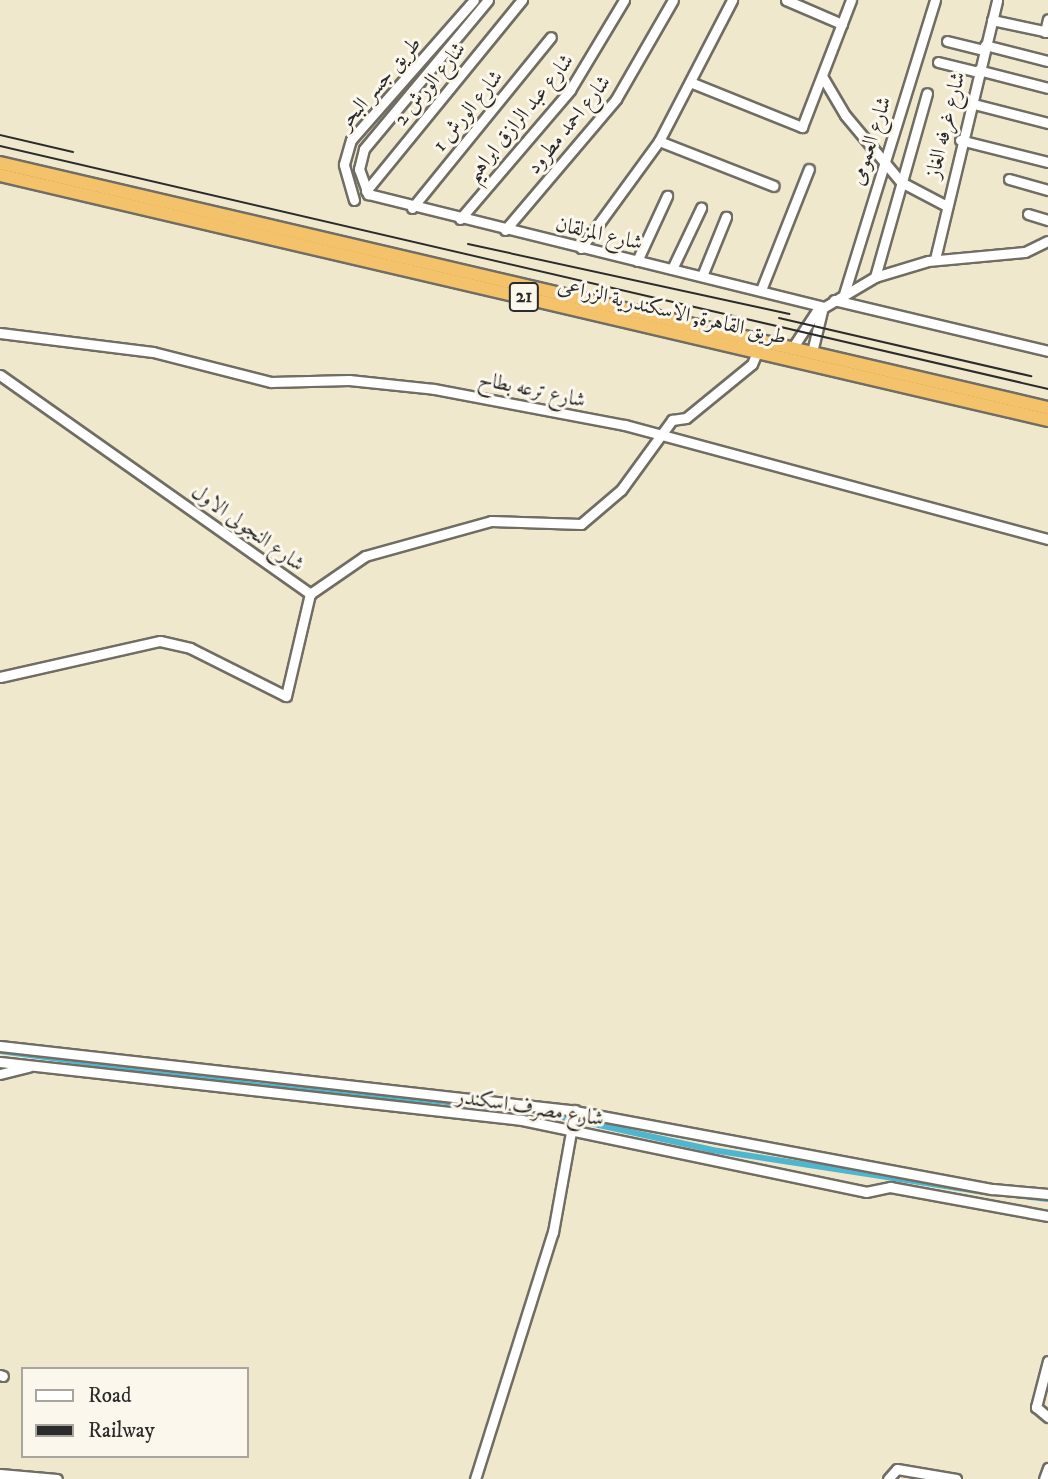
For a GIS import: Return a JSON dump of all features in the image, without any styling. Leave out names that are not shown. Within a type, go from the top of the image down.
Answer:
[{"type":"highway","name":"طريق القاهرة, الاسكندرية الزراعى","points":[[0,163],[1048,408]]},
{"type":"highway","name":"طريق القاهرة, الاسكندرية الزراعى","points":[[0,175],[1048,420]]},
{"type":"street","name":"طريق جسر البحر","points":[[354,200],[344,164],[351,140],[474,0]]},
{"type":"street","name":"طريق جسر البحر","points":[[367,192],[359,169],[364,149],[488,0]]},
{"type":"street","name":"شارع الورش 2","points":[[367,192],[522,0]]},
{"type":"street","name":"شارع عبد الرازق ابراهيم","points":[[460,219],[570,90],[624,0]]},
{"type":"street","name":"شارع احمد مطرود","points":[[505,230],[616,99],[673,0]]},
{"type":"street","points":[[581,248],[659,141],[732,0]]},
{"type":"street","points":[[786,0],[808,4],[842,23]]},
{"type":"street","points":[[690,82],[795,127],[804,124],[851,0]]},
{"type":"street","name":"شارع العمومى","points":[[844,293],[883,159],[935,0]]},
{"type":"street","name":"شارع غرفه الغاز","points":[[935,260],[960,140],[997,0]]},
{"type":"street","points":[[992,20],[1047,32],[1048,19]]},
{"type":"street","name":"شارع الورش 1","points":[[412,208],[551,37]]},
{"type":"street","points":[[947,41],[1048,61]]},
{"type":"street","points":[[937,62],[1048,88]]},
{"type":"street","points":[[822,76],[901,182],[945,205]]},
{"type":"street","points":[[875,277],[927,93]]},
{"type":"street","points":[[970,103],[1048,122]]},
{"type":"street","points":[[960,140],[1048,162]]},
{"type":"street","points":[[659,141],[774,186]]},
{"type":"street","points":[[761,290],[809,169]]},
{"type":"street","points":[[1009,179],[1048,190]]},
{"type":"street","name":"شارع المزلقان","points":[[367,192],[412,208],[823,307]]},
{"type":"street","points":[[637,261],[667,196]]},
{"type":"street","points":[[672,269],[701,208]]},
{"type":"street","points":[[1028,214],[1048,220]]},
{"type":"street","points":[[702,276],[726,217]]},
{"type":"street","points":[[793,347],[823,307],[875,277],[935,260],[1013,254],[1048,241]]},
{"type":"street","points":[[834,300],[1048,351]]},
{"type":"street","points":[[812,352],[823,307]]},
{"type":"street","name":"شارع ترعه بطاح","points":[[0,333],[153,352],[271,382],[349,380],[434,389],[663,435],[1048,539]]},
{"type":"street","name":"شارع النجولى الاول","points":[[0,375],[310,594],[365,556],[491,521],[580,524],[621,490],[672,420],[686,418],[752,364],[757,352]]},
{"type":"street","points":[[0,677],[160,641],[190,648],[286,696],[310,594]]},
{"type":"street","name":"شارع مصرف اسكندر","points":[[0,1046],[575,1110],[993,1189],[1048,1194]]},
{"type":"street","name":"شارع مصرف اسكندر","points":[[0,1062],[572,1131],[866,1192],[890,1187],[1048,1216]]},
{"type":"street","points":[[0,1074],[36,1066]]},
{"type":"street","points":[[475,1479],[552,1232],[575,1110]]},
{"type":"street","points":[[1048,1361],[1036,1407],[1048,1417]]},
{"type":"street","points":[[1044,1479],[1048,1468]]},
{"type":"street","points":[[888,1479],[897,1469],[956,1479]]},
{"type":"street","points":[[0,1474],[57,1479]]},
{"type":"waterway","points":[[0,1051],[264,1086],[526,1109],[712,1150],[991,1193]]},
{"type":"waterway","points":[[1006,1194],[1048,1199]]},
{"type":"railway","points":[[0,135],[73,152]]},
{"type":"railway","points":[[0,146],[1048,389]]},
{"type":"railway","points":[[468,244],[789,314]]},
{"type":"railway","points":[[779,318],[1031,376]]}]
